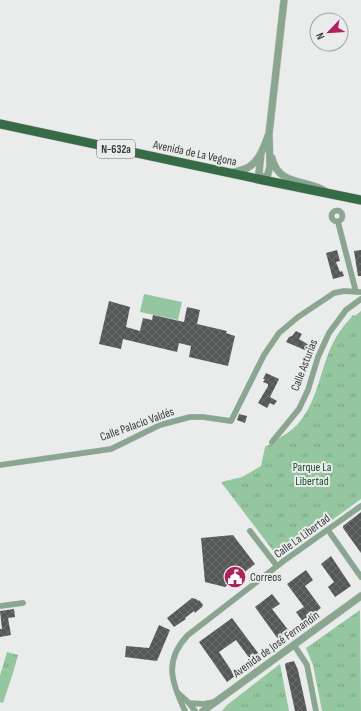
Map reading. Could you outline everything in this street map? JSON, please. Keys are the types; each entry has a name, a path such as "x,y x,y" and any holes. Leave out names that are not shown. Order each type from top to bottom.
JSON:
{"main road":[{"name":"Avenida de La Vegona","path":"0,124 361,200"}],"street":[{"path":"284,0 269,134 273,166 284,177 319,187 329,193"},
{"path":"232,174 248,168 255,162 261,153 269,134"},
{"path":"261,153 259,173 263,180 268,174 270,150"},
{"path":"338,222 358,292"},
{"name":"Calle Palacio Valdés","path":"0,465 111,448 160,425 190,417 231,420 264,356 278,333 298,316 334,293 344,291 358,292"},
{"name":"Calle Asturias","path":"272,442 299,409 308,390 318,357 329,333 346,310 361,299"},
{"name":"Calle La Libertad","path":"185,711 182,708 172,678 171,670 176,650 180,643 188,635 277,566 361,506"},
{"path":"328,530 361,577"},
{"path":"250,531 277,566"},
{"name":"Avenida de José Fernandín","path":"203,711 361,596"},
{"path":"0,606 23,603"},
{"path":"294,645 307,665 316,711"},
{"path":"178,693 195,711"},
{"path":"189,703 204,704 218,701"}],"green space":[{"path":"144,294 182,302 178,320 140,312"},
{"name":"Parque La Libertad","path":"361,311 361,499 288,552 280,554 274,552 221,482 242,477 261,466 265,447 296,426 303,417 314,397 334,341 341,329 353,315 355,316"},
{"path":"360,610 361,711 322,711 313,665 306,648"},
{"path":"7,652 18,655 13,673 2,669"},
{"path":"280,664 289,711 222,711 227,705"},
{"path":"2,669 13,673 3,703 0,702 0,675"}],"building":[{"path":"337,250 340,261 336,262 340,272 342,271 344,276 333,279 326,253"},
{"path":"361,250 361,276 358,276 354,251"},
{"path":"109,301 130,307 126,327 140,331 143,318 152,320 153,315 184,322 187,307 200,310 197,324 227,331 226,333 235,336 228,366 189,357 191,346 179,343 177,352 123,339 121,349 99,344"},
{"path":"296,331 302,334 299,339 309,345 307,351 286,342"},
{"path":"266,373 279,379 270,397 277,401 274,405 270,403 267,408 258,403 268,386 268,384 263,382"},
{"path":"239,414 247,416 245,423 237,420"},
{"path":"361,512 361,553 343,526"},
{"path":"233,535 255,564 225,587 205,582 201,538"},
{"path":"331,556 351,586 335,597 328,587 334,582 321,564"},
{"path":"306,570 313,580 305,586 321,608 303,622 296,612 304,607 287,584"},
{"path":"272,594 280,604 272,609 289,631 278,639 255,607"},
{"path":"192,598 198,601 199,600 203,605 202,607 195,613 194,611 185,618 186,619 174,627 167,618"},
{"path":"14,609 15,617 8,618 11,635 0,637 0,629 2,629 0,611"},
{"path":"232,618 261,657 253,663 236,640 219,652 235,676 227,682 199,642"},
{"path":"159,625 170,630 157,661 125,657 126,646 149,648"},
{"path":"294,661 298,670 307,711 295,711 285,665 286,663"}],"place":[{"name":"Correos","path":"235,577"}]}
